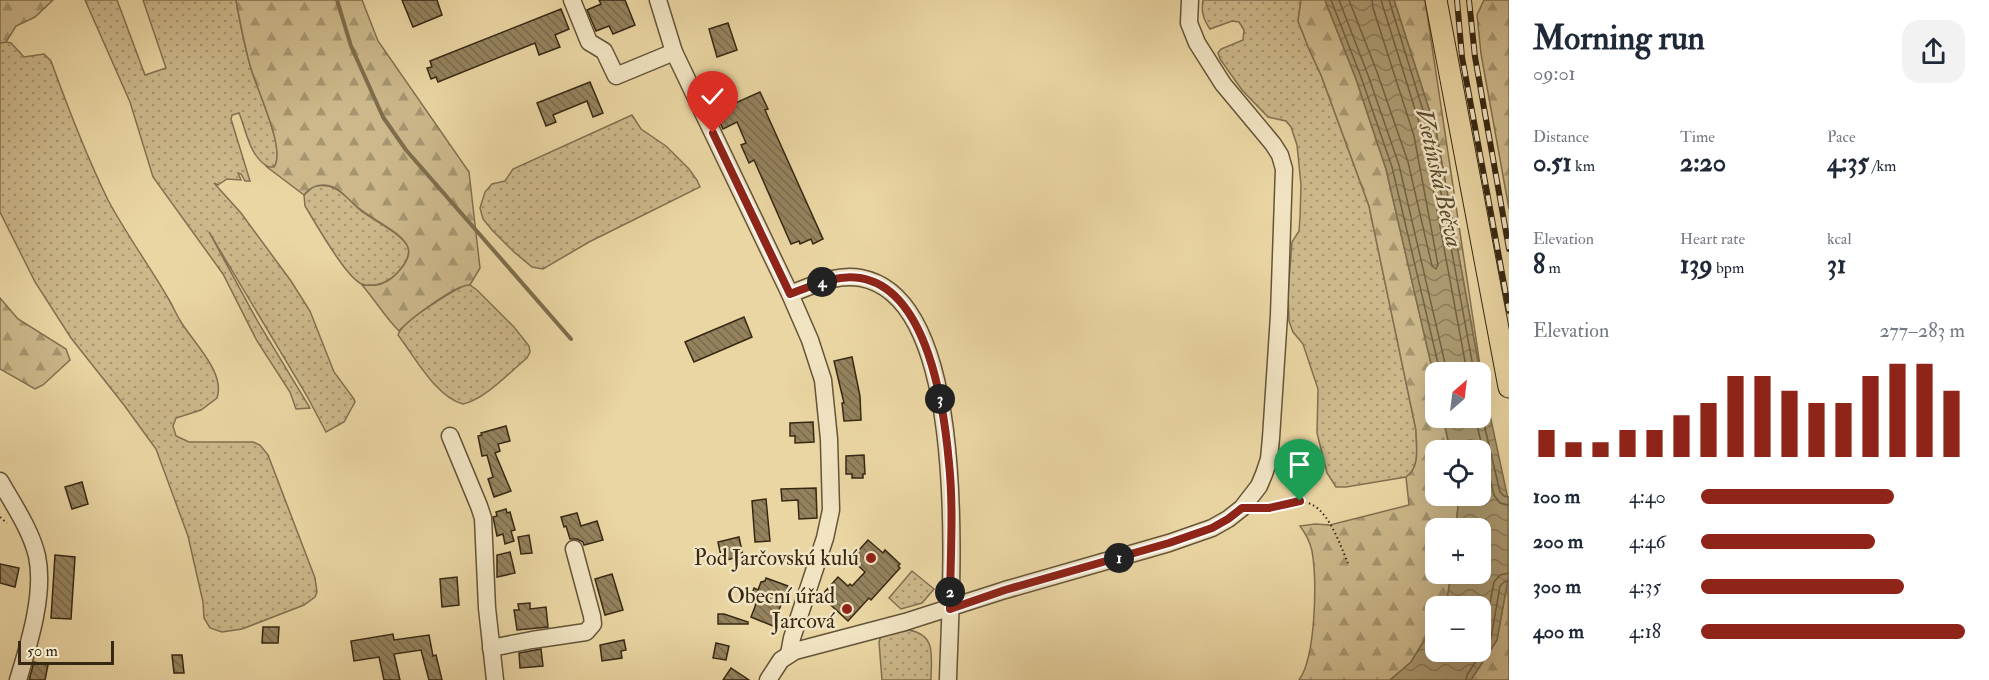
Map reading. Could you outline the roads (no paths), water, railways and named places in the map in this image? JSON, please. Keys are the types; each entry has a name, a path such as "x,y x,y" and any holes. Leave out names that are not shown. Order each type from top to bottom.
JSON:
{"main road":[{"path":"1436,0 1509,387"}],"street":[{"path":"572,0 589,42 604,51 616,76 674,52"},
{"path":"658,0 674,52 790,294 814,350 823,380 832,499 825,538 792,638 789,654"},
{"path":"768,680 781,660 789,654 950,609 1005,590 1169,543 1212,528 1242,508 1259,486 1264,474 1271,438 1279,315 1284,169 1280,155 1273,144 1223,84 1197,43 1189,23 1190,0"},
{"path":"790,294 838,278 862,278 883,287 900,300 920,333 934,373 950,464 948,680"},
{"path":"450,436 483,518 487,608 495,680"},
{"path":"0,481 28,532 38,564 33,623 18,680"},
{"path":"491,648 582,634 590,630 593,624 592,616 574,549"}],"water":[{"name":"Vsetínská Bečva","path":"1325,0 1394,0 1436,131 1478,362 1431,362 1386,169 1356,79"},
{"path":"1491,420 1508,499 1508,579 1497,640 1491,649 1491,596 1448,596 1449,584 1491,584 1491,518 1457,518 1458,506 1491,506 1491,440 1448,440 1445,428 1491,428"},
{"path":"1425,639 1425,662 1483,662 1471,680 1390,680 1411,662"}],"waterway":[{"path":"337,0 351,46 383,117 406,150 571,339"}],"railway":[{"path":"1457,0 1462,57 1509,311"},
{"path":"1469,0 1475,57 1509,249"}],"place":[{"name":"Pod Jarčovskú kulú","path":"871,558"},
{"name":"Obecní úřad Jarcová","path":"847,609"}]}
